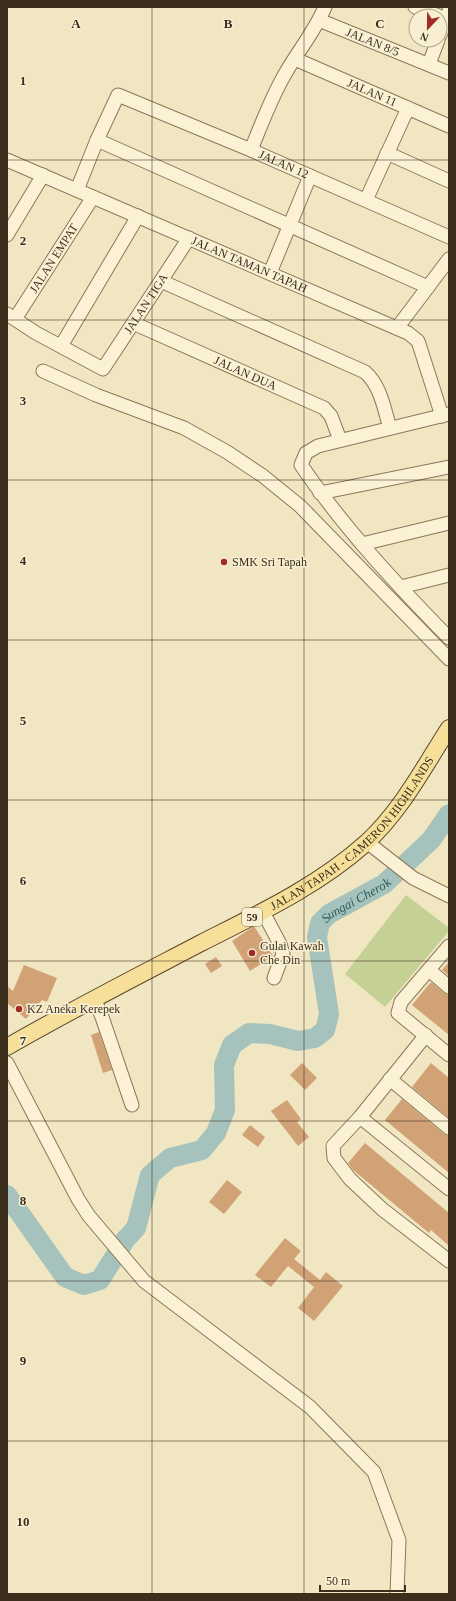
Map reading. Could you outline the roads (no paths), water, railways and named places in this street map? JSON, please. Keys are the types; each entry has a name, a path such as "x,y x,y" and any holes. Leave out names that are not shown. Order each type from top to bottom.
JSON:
{"main road":[{"name":"JALAN TAPAH - CAMERON HIGHLANDS","path":"7,1047 94,998 263,912 336,868 385,824 403,800 449,728"}],"street":[{"path":"251,150 272,100 285,74 320,20 324,7"},
{"name":"JALAN 8/5","path":"320,20 449,73"},
{"path":"429,64 435,48"},
{"name":"JALAN 11","path":"295,59 449,126"},
{"name":"JALAN 12","path":"97,140 118,95 251,150 449,237"},
{"path":"366,200 408,108"},
{"path":"77,190 97,140 290,224 428,287"},
{"path":"387,153 449,181"},
{"name":"JALAN TAMAN TAPAH","path":"7,160 397,328 408,333 418,341 446,415 340,440 318,446 306,453 301,465 320,493"},
{"path":"7,235 43,175"},
{"path":"270,273 310,176"},
{"name":"JALAN EMPAT","path":"11,317 93,197"},
{"path":"11,317 62,346 138,216"},
{"name":"JALAN TIGA","path":"62,346 103,368 189,238"},
{"path":"397,328 449,259"},
{"path":"161,281 365,372 372,378 378,388 390,428"},
{"name":"JALAN DUA","path":"133,323 324,408 331,416 340,440"},
{"path":"43,371 96,395 184,428 227,452 263,476 300,506 449,659"},
{"path":"448,636 362,544 320,493 449,467"},
{"path":"362,544 449,523"},
{"path":"401,587 449,575"},
{"path":"366,842 413,878 449,896"},
{"path":"263,912 280,944 283,954 274,978"},
{"path":"449,946 401,1002 398,1013 449,1055"},
{"path":"429,970 449,987"},
{"path":"94,998 132,1105"},
{"path":"426,1035 360,1117 333,1146 334,1158 350,1179 382,1209 449,1261"},
{"path":"7,1063 78,1199 90,1216 144,1281 310,1407 374,1472 399,1540 397,1594"},
{"path":"390,1079 449,1128"},
{"path":"360,1117 449,1189"}],"waterway":[{"name":"Sungai Cherok","path":"7,1195 65,1277 84,1285 100,1280 125,1240 136,1228 150,1175 170,1158 202,1150 216,1133 225,1110 224,1065 232,1045 249,1033 270,1034 298,1041 315,1038 325,1030 329,1014 317,937 320,923 329,914 384,884 431,840 449,814"}],"place":[{"name":"SMK Sri Tapah","path":"224,562"},
{"name":"Gulai Kawah Che Din","path":"252,953"},
{"name":"KZ Aneka Kerepek","path":"19,1009"}]}
